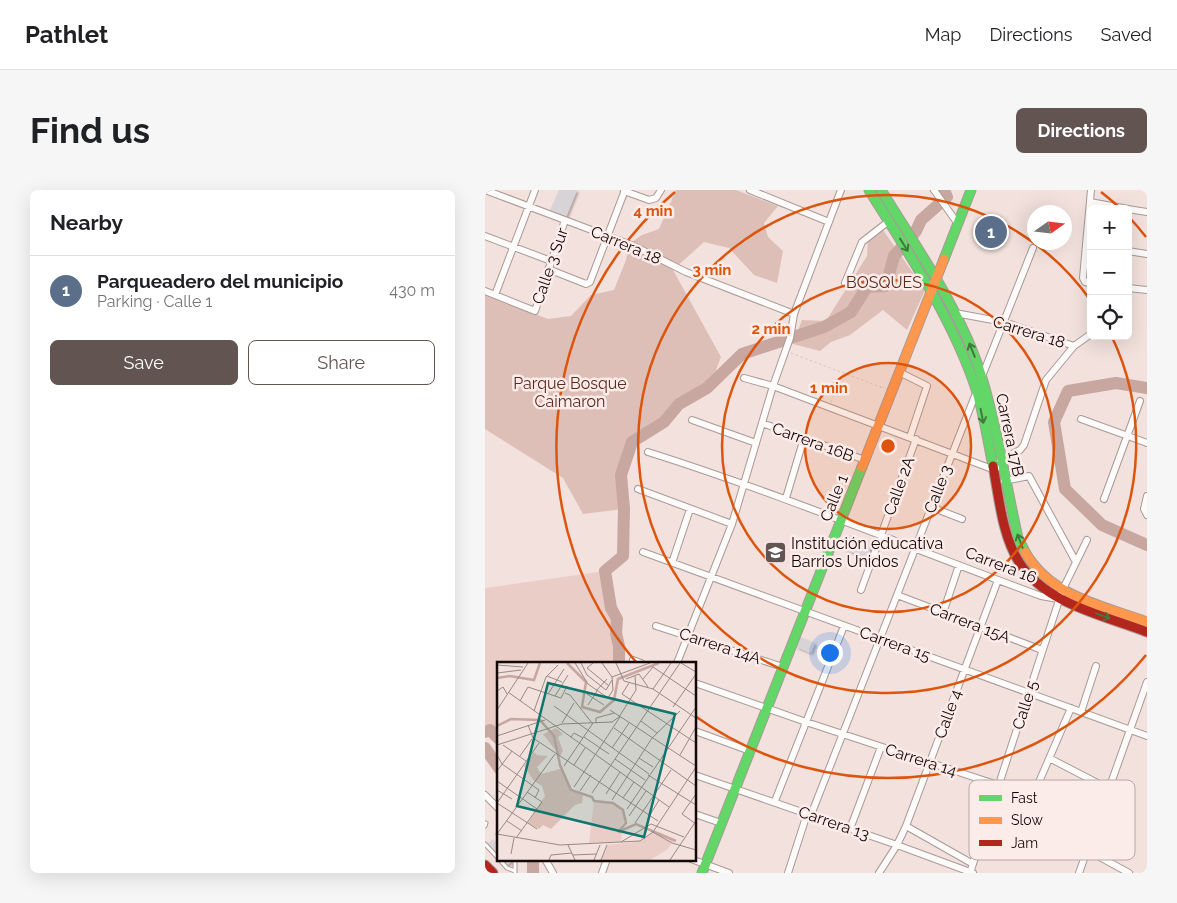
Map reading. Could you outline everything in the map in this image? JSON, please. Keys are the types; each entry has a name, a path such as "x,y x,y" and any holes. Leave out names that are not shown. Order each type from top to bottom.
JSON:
{"street":[{"name":"Carrera 18","path":"485,190 608,236 686,272 794,314"},
{"path":"485,291 495,295 535,190"},
{"path":"548,270 586,284 590,282 625,191 649,200 656,198 661,190"},
{"path":"750,190 829,222"},
{"path":"677,662 731,524 773,386 786,351 794,314 841,190"},
{"path":"869,190 922,264"},
{"path":"881,190 893,221"},
{"path":"934,190 958,224"},
{"name":"Calle 1","path":"704,869 971,190"},
{"path":"1090,205 1091,190"},
{"path":"1090,202 1106,205"},
{"path":"1132,210 1147,212"},
{"name":"Calle 3 Sur","path":"495,295 535,311 565,220"},
{"path":"845,283 863,242 893,221"},
{"path":"485,236 551,261"},
{"name":"Calle 3","path":"788,873 809,815 1032,250"},
{"path":"1087,251 1083,278 1087,283"},
{"path":"1132,252 1147,254"},
{"name":"Carrera 17B","path":"922,264 937,278 955,313 982,377 998,465 1007,534 1018,561 1032,579 1060,595"},
{"name":"Carrera 17B","path":"922,264 931,290 977,392 1004,481 1018,538 1029,562 1060,595"},
{"path":"1132,288 1147,290"},
{"name":"Carrera 18","path":"955,313 1004,322 1074,346"},
{"path":"744,378 773,386 913,438 952,455 998,465 1020,450 1024,445 1043,386 1074,346 1087,337"},
{"name":"Calle 2A","path":"861,590 881,537 927,389 924,383 899,372"},
{"path":"1104,499 1140,401"},
{"path":"1081,419 1127,434 1147,443"},
{"path":"691,420 756,443"},
{"name":"Carrera 16B","path":"762,423 865,460"},
{"path":"786,498 804,438"},
{"name":"Carrera 16","path":"648,452 744,482 840,522 1041,596 1060,595 1147,622"},
{"path":"1004,481 1025,476 1031,479 1076,562"},
{"path":"638,489 731,524"},
{"path":"1147,496 1144,503 1147,515"},
{"path":"931,507 962,519"},
{"path":"672,562 690,509"},
{"name":"Calle 5","path":"1000,780 1060,595 1087,540"},
{"name":"Carrera 15","path":"643,552 1147,736"},
{"path":"943,613 959,565"},
{"name":"Calle 4","path":"879,873 897,845 906,826 997,580"},
{"name":"Carrera 15A","path":"897,595 1043,650"},
{"name":"Carrera 16","path":"1060,595 1147,632"},
{"name":"Carrera 14A","path":"656,626 783,667"},
{"path":"775,801 844,626"},
{"path":"633,660 638,662"},
{"path":"1081,712 1096,666"},
{"path":"1112,780 1147,682"},
{"name":"Carrera 14","path":"696,683 767,709 983,780"},
{"path":"1041,780 1071,708"},
{"path":"696,731 750,751"},
{"path":"850,829 881,747"},
{"path":"1051,759 1092,780"},
{"name":"Carrera 13","path":"696,775 775,801 971,873"},
{"path":"485,795 497,807"},
{"path":"696,814 721,823"},
{"path":"906,826 973,864"},
{"path":"546,860 553,873"},
{"path":"692,860 704,869 729,873"},
{"name":"Calle 5","path":"971,873 974,860"},
{"path":"1079,873 1084,860"},
{"name":"Carrera 14","path":"1105,860 1129,873"},
{"path":"485,865 493,873"}],"lane":[{"path":"485,844 497,857"},
{"path":"500,860 507,868 515,872 515,862"}],"path":[{"path":"786,351 892,391"},
{"path":"829,407 844,373"}],"shaded area":[{"path":"605,571 611,608 617,619 616,633 619,646 619,662 497,662 497,737 490,730 485,732 485,588"}],"green space":[{"name":"Parque Bosque Caimaron","path":"676,190 736,190 778,206 764,223 768,237 783,251 777,283 754,275 729,248 704,242 673,270 721,357 710,386 677,398 664,418 628,441 627,454 619,475 623,509 583,514 563,478 485,429 485,294 548,319 571,316 591,295 614,290 626,260 629,244 642,235 659,229"},
{"name":"BOSQUES","path":"883,230 925,290 907,330 883,310 850,335 831,342 820,351 793,344 802,320 826,321 867,256 868,241"}],"building":[{"path":"559,190 577,190 566,217 550,210"},
{"path":"849,535 872,542 868,557 844,550"},
{"path":"800,637 815,643 811,653 796,647"},
{"path":"493,839 497,844 497,855 487,844"},
{"path":"501,860 512,861 506,866"}],"waterway":[{"path":"619,662 619,646 616,633 617,619 611,608 605,571 623,556 624,509 621,475 632,442 664,422 679,404 707,388 742,354 824,327 851,312 867,287 886,286 894,256 916,231 921,220 947,197 944,190"},
{"path":"1147,388 1116,383 1068,391 1054,422 1065,489 1102,525 1147,545"},
{"path":"485,732 490,730 497,737"},
{"path":"485,748 497,765"},
{"path":"533,860 533,873"}],"traffic: fast":[{"path":"869,190 929,288 956,339 977,392 993,466"},
{"path":"881,190 938,281 973,353 993,417 1018,538 1025,552"},
{"path":"944,259 971,190"},
{"path":"702,873 862,467"}],"traffic: slow":[{"path":"862,467 944,259"},
{"path":"1025,552 1049,580 1063,589 1079,598 1147,622"}],"traffic: jam":[{"path":"993,466 1002,516 1009,540 1019,562 1030,576 1059,598 1147,632"},
{"path":"485,865 493,873"}],"place":[{"name":"Parqueadero del municipio","path":"991,232"},
{"name":"Institución educativa Barrios Unidos","path":"775,552"}]}
